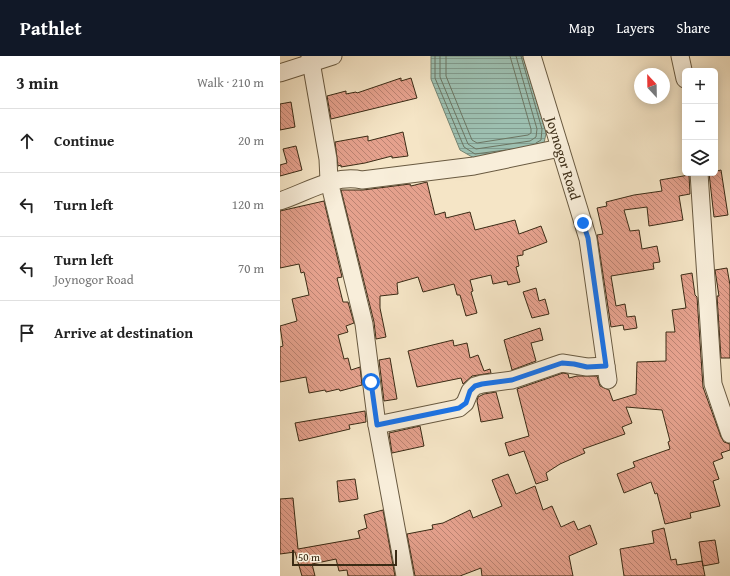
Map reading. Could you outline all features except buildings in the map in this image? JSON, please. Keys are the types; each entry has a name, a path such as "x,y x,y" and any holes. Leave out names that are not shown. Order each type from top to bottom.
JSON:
{"street":[{"path":"280,73 310,59 333,56"},
{"name":"Joynogor Road","path":"377,425 459,408 466,403 470,391 475,386 512,380 562,363 574,364 607,373 588,238 532,56"},
{"path":"680,56 683,68"},
{"path":"310,59 328,159 329,181 364,324 377,425 405,576"},
{"path":"280,201 329,181 355,179 362,180 474,166 560,148"},
{"path":"699,176 713,384 729,431"}],"water":[{"path":"431,56 525,56 547,129 544,143 474,158 460,150 431,79"}],"route":[{"path":"371,382 377,425 446,412 459,408 466,403 470,391 475,386 512,380 534,371 562,363 587,367 606,366 588,238 583,223"}]}
